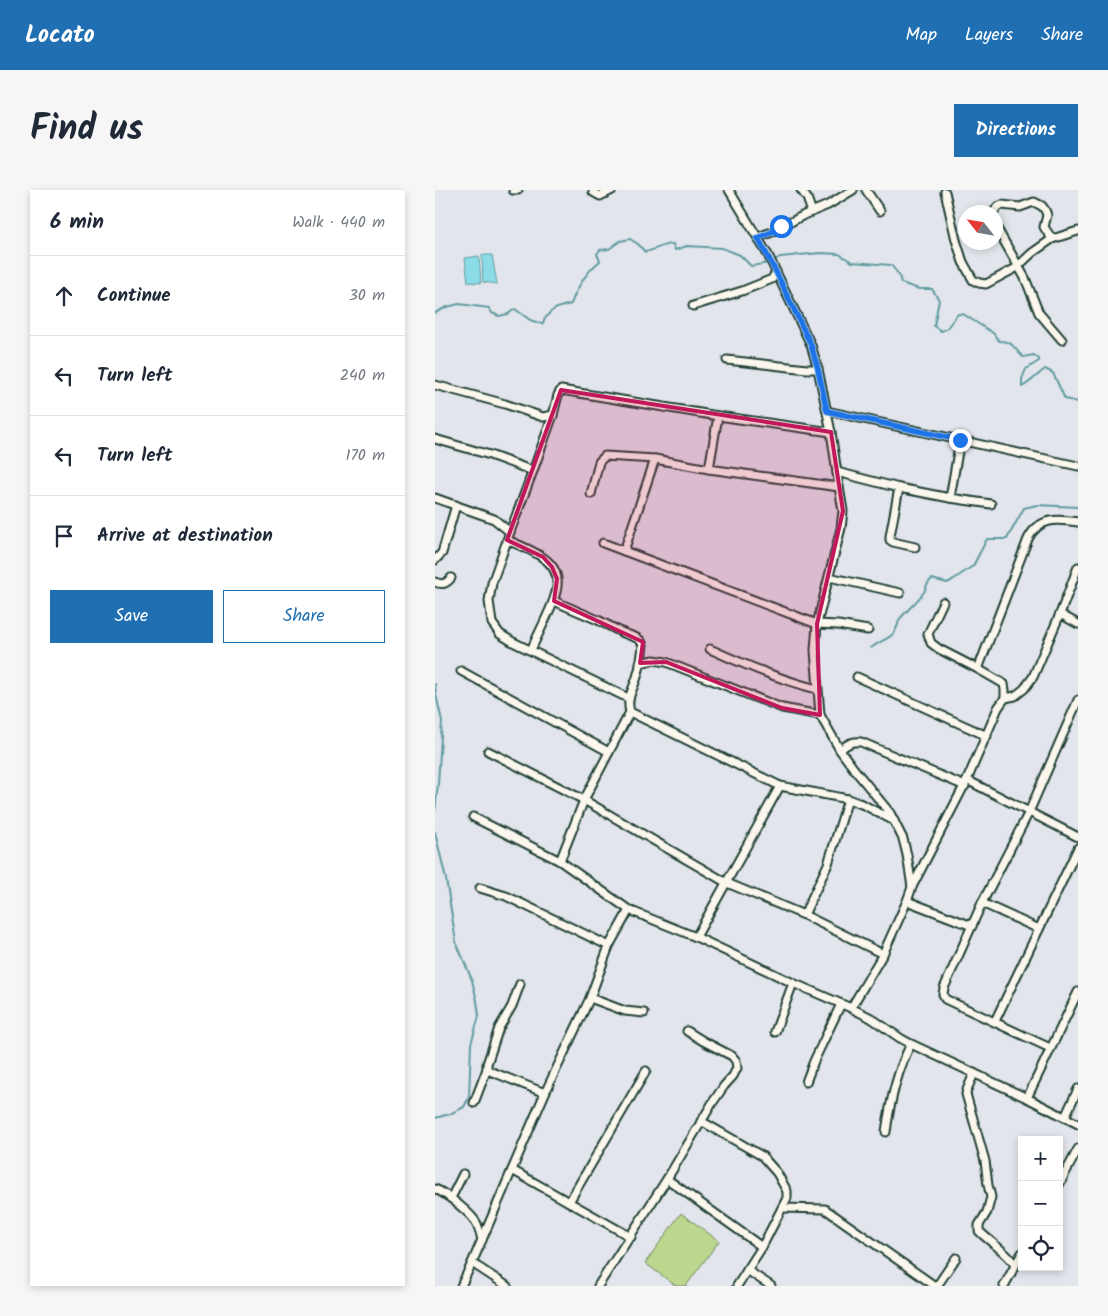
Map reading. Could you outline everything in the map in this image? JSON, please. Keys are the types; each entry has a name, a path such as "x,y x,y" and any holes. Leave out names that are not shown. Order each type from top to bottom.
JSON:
{"street":[{"path":"513,190 518,190"},
{"path":"593,190 599,196 612,190"},
{"path":"729,190 768,255 811,345 831,432 843,511 841,528 817,624 815,650 820,715 840,750 890,813 903,839 912,887"},
{"path":"801,190 807,198 812,212"},
{"path":"758,238 828,205 853,190"},
{"path":"865,190 881,211"},
{"path":"945,192 963,262 973,280 979,283 986,284 1019,266 1032,253 1052,239 1078,231"},
{"path":"1003,205 1020,207 1034,202 1042,206 1047,215 1044,227 1052,239"},
{"path":"1003,239 1031,290 1039,313 1062,340"},
{"path":"693,306 772,280 776,272"},
{"path":"727,360 818,369"},
{"path":"435,386 505,404 543,417 553,415"},
{"path":"628,698 513,642 500,634 492,623 489,601 492,583 561,390 718,416 831,432"},
{"path":"827,411 1078,466"},
{"path":"709,469 718,416"},
{"path":"543,417 549,426"},
{"path":"435,439 490,455 533,471"},
{"path":"950,498 960,440"},
{"path":"591,494 599,462 605,456 655,459 709,469 839,487"},
{"path":"624,551 655,459"},
{"path":"837,472 899,488 991,504"},
{"path":"899,488 890,540 915,548"},
{"path":"435,498 493,518 509,532"},
{"path":"435,560 442,553 456,504"},
{"path":"978,669 1033,529 1041,524 1058,519 1078,522"},
{"path":"507,540 543,557 552,567 557,579 557,591 554,601 531,650"},
{"path":"603,543 817,624 868,630"},
{"path":"1005,698 1015,696 1024,689 1033,677 1078,568"},
{"path":"829,577 900,593"},
{"path":"435,582 441,585 448,583 451,578"},
{"path":"554,601 641,641 643,645 637,679 628,698 630,712 780,786 848,799 894,821"},
{"path":"851,1008 883,954 912,887 966,783 998,708 1005,698 1004,684 931,643 928,634 943,602"},
{"path":"1060,614 1078,624"},
{"path":"710,649 755,669 817,689"},
{"path":"640,663 654,660 666,662 782,708 820,715"},
{"path":"461,671 609,752"},
{"path":"857,677 987,736"},
{"path":"1050,1048 945,999 943,994 972,926 1029,812 1078,700"},
{"path":"560,861 584,800 630,712"},
{"path":"840,750 854,741 861,742 966,783 1078,837"},
{"path":"488,752 584,800 727,883 804,915 883,954"},
{"path":"696,937 780,786"},
{"path":"804,915 827,864 848,799"},
{"path":"473,817 560,861 629,910 696,937 851,1008 871,1018 899,1038 1078,1124"},
{"path":"995,1021 1078,848"},
{"path":"480,888 506,896 609,946"},
{"path":"907,901 972,926"},
{"path":"983,904 1039,929"},
{"path":"461,1286 545,1093 590,998 609,946 629,910"},
{"path":"775,1032 793,983"},
{"path":"474,1102 499,1028 512,1006 520,984"},
{"path":"1027,1098 1078,992"},
{"path":"590,998 625,1011 644,1013"},
{"path":"806,1082 841,1004"},
{"path":"598,1286 631,1237 701,1121 737,1068 736,1061 732,1056 687,1031"},
{"path":"886,1132 896,1084 911,1044"},
{"path":"487,1068 490,1071 545,1093"},
{"path":"569,1202 646,1071"},
{"path":"974,1073 966,1094 985,1161 987,1185 991,1197 987,1212 979,1226 979,1231 1011,1258 1015,1265"},
{"path":"1065,1117 1078,1089"},
{"path":"701,1121 762,1156 777,1173 787,1191 787,1198 762,1247 737,1286"},
{"path":"1061,1181 1078,1149"},
{"path":"513,1170 631,1237"},
{"path":"451,1198 463,1174"},
{"path":"667,1179 762,1247"},
{"path":"435,1189 451,1198 473,1218 482,1240"},
{"path":"782,1208 825,1209 936,1286 956,1258"},
{"path":"1004,1286 1018,1260"},
{"path":"472,1263 507,1286"},
{"path":"747,1270 771,1286"}],"highlighted area":[{"path":"561,390 831,432 843,511 817,624 820,715 782,708 666,662 640,663 643,642 554,601 557,579 552,567 543,557 507,540"}],"green space":[{"path":"681,1213 719,1241 686,1286 676,1286 645,1263"}],"water":[{"path":"482,255 492,255 497,284 483,282"},
{"path":"479,256 481,283 468,282 465,258"}],"waterway":[{"path":"435,313 459,304 489,308 492,313 499,316 508,314 515,309 530,320 542,324 553,310 571,304 583,280 600,261 597,254 600,250 609,249 620,241 630,239 645,252 673,244 675,250 687,246 722,248 740,255 751,266 769,263"},
{"path":"773,261 780,257 820,253 839,254 852,262 891,265 899,275 901,283 919,289 932,289 939,300 934,326 941,331 946,329 958,314 963,314 993,333 999,341 1011,344 1023,357 1034,355 1039,359 1039,361 1026,369 1022,379 1022,387 1045,369 1053,373 1065,399 1078,402"},
{"path":"871,648 892,635 899,620 921,596 932,579 947,583 951,581 973,566 987,539 1007,539 1024,508 1037,505 1078,507"},
{"path":"435,684 442,721 435,811"},
{"path":"435,832 446,879 456,942 472,980 479,1016 471,1044 469,1097 464,1107 450,1114 435,1118"}],"route":[{"path":"781,226 758,238 811,345 827,411 960,440"}]}
